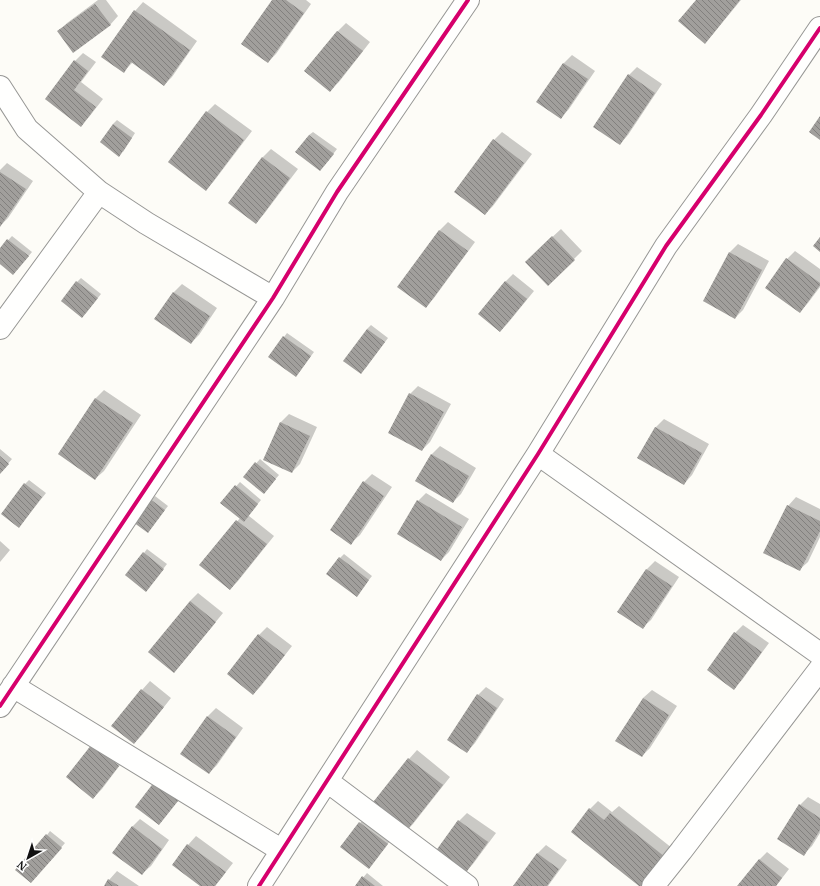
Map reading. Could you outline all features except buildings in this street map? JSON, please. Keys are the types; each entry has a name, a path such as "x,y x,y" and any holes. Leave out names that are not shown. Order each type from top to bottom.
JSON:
{"street":[{"path":"0,706 273,298 337,192 468,0"},
{"path":"259,886 538,454 666,246 818,36"},
{"path":"0,87 27,129 99,192 146,223 273,298"},
{"path":"0,328 99,192"},
{"path":"538,454 820,654"},
{"path":"653,886 820,669"},
{"path":"13,686 281,850"},
{"path":"327,781 467,886"}],"cycle path":[{"path":"0,706 273,298 337,192 468,0"},
{"path":"259,886 538,454 666,246 761,115 820,28"}]}
